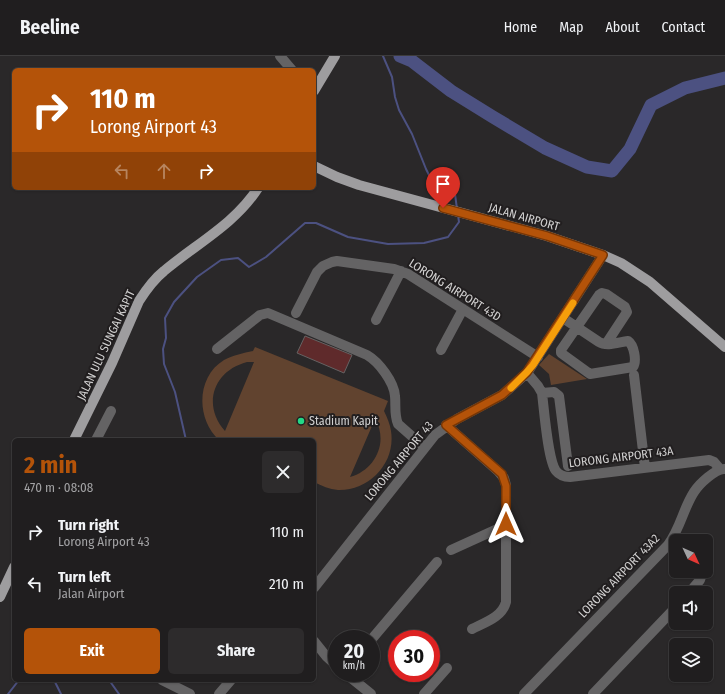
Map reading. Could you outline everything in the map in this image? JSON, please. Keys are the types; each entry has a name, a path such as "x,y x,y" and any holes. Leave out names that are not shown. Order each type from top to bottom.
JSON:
{"main road":[{"path":"316,88 335,56"},
{"name":"JALAN AIRPORT","path":"316,167 359,185 547,236 603,255 621,263 650,282 725,347"},
{"name":"JALAN ULU SUNGAI KAPIT","path":"75,438 112,363 136,307 145,292 164,271 204,242 236,214 248,202 257,190"},
{"path":"0,597 12,571"}],"street":[{"path":"280,56 290,68"},
{"name":"LORONG AIRPORT 43","path":"316,585 424,447 436,434 446,425 502,395 527,372 603,255"},
{"name":"LORONG AIRPORT 43D","path":"296,313 317,272 327,263 337,261 401,271 538,357"},
{"path":"376,320 401,271"},
{"path":"563,318 577,327 600,343 606,344 630,341 632,344 634,366 630,368 590,374 560,353 577,327 599,295 602,293 606,294 625,307 627,312 606,344"},
{"path":"441,350 463,309"},
{"path":"217,349 260,315 268,313 367,355 380,365 392,386 395,394 398,424 424,447"},
{"name":"LORONG AIRPORT 43A","path":"527,372 542,393 551,459 555,470 560,475 570,477 709,460 723,469"},
{"path":"634,376 645,468"},
{"path":"542,393 554,392 560,396 568,466"},
{"path":"97,438 111,411"},
{"path":"446,425 502,474 506,486 505,608 495,618 472,628"},
{"name":"LORONG AIRPORT 43A2","path":"678,534 694,491 715,471 723,469"},
{"path":"451,550 506,524"},
{"name":"LORONG AIRPORT 43A2","path":"524,694 669,546"},
{"path":"380,630 438,562"},
{"path":"593,694 669,613"},
{"path":"316,644 328,658"},
{"path":"424,694 447,668"},
{"path":"166,682 190,694"},
{"path":"219,694 229,682"},
{"path":"357,682 371,694"}],"shaded area":[{"path":"255,347 388,401 384,411 391,428 391,443 385,464 378,473 360,486 349,489 332,489 316,483 316,438 217,438 211,431 203,410 202,398 204,387 208,377 215,367 224,360 238,354 253,351","holes":["247,362 254,362 225,431 218,421 214,411 213,400 215,390 219,381 235,366","375,419 381,437 380,446 373,462 359,473 350,477"]},
{"path":"549,354 587,379 551,385 549,374 539,365"}],"building":[{"path":"305,336 352,355 344,373 297,353"}],"waterway":[{"path":"383,56 392,77 395,97 399,110 412,134 426,169 434,185 455,194 457,209"},
{"path":"400,56 412,61 451,91 545,148 587,167 612,171 630,149 651,105 685,88 725,78"},
{"path":"186,438 175,392 164,364 163,349 166,338 165,318 174,302 197,277 221,260 238,258 249,267 266,257 305,223 316,223 348,237 388,244 424,243 448,237 459,222 458,215"},
{"path":"8,694 17,682"},
{"path":"55,682 61,694"},
{"path":"110,682 119,694"}],"slow traffic":[{"path":"511,388 533,365 573,303"}],"place":[{"name":"Stadium Kapit","path":"301,421"}],"route":[{"path":"443,208 547,236 603,255 538,357 516,384 502,395 446,425 502,474 506,486 506,524"}]}
